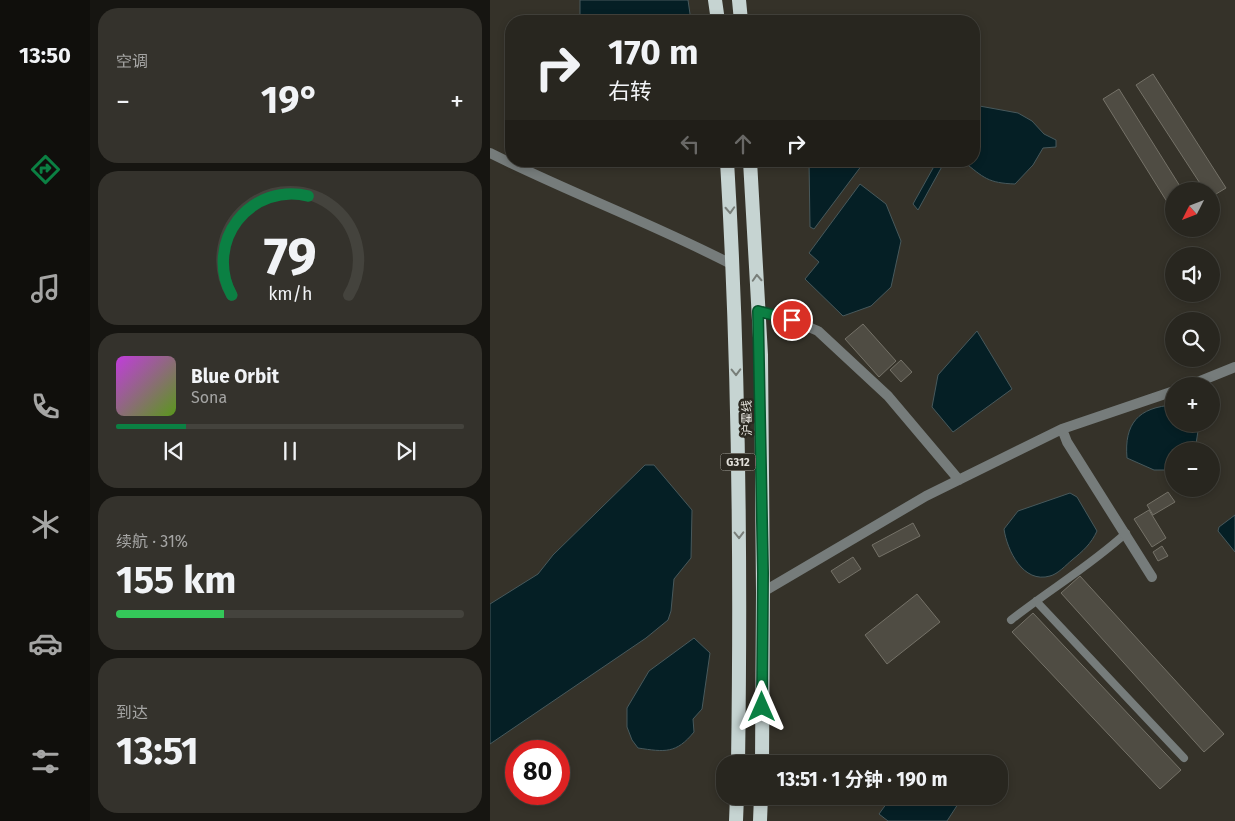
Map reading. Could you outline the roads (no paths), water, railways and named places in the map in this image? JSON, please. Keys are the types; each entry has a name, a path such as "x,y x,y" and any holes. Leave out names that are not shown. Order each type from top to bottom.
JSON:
{"highway":[{"path":"715,0 717,15"},
{"path":"739,0 741,15"},
{"name":"沪霍线","path":"727,167 733,265 740,622 738,755"},
{"name":"沪霍线","path":"750,167 758,311 763,592 762,755"},
{"path":"736,821 737,805"},
{"path":"760,821 761,805"}],"street":[{"path":"490,153 505,160"},
{"path":"518,167 560,188 690,243 733,265"},
{"path":"758,311 792,320 818,332 888,396 959,480"},
{"path":"1210,377 1235,367"},
{"path":"763,592 926,496 1062,429 1165,394"},
{"path":"1062,429 1068,442 1152,577"}],"lane":[{"path":"1011,620 1099,558 1126,533"},
{"path":"1036,601 1184,758"}],"water":[{"path":"580,0 688,0 690,15 580,15"},
{"path":"980,106 1018,113 1032,121 1044,134 1056,140 1056,147 1043,148 1033,165 1015,184 992,181 970,167 980,167"},
{"path":"809,167 860,167 814,229 810,227"},
{"path":"934,167 942,167 918,210 913,204"},
{"path":"860,184 886,204 901,241 891,287 871,306 843,316 805,279 819,262 809,253"},
{"path":"977,331 1012,389 953,432 932,407 938,375"},
{"path":"1165,406 1165,432 1198,432 1196,442 1165,442 1165,470 1154,470 1127,458 1128,436 1136,420 1151,409"},
{"path":"645,465 654,465 692,510 691,558 674,579 671,611 668,620 646,638 490,744 490,604 538,574 553,555"},
{"path":"1070,493 1077,497 1097,531 1086,547 1065,567 1050,576 1040,577 1032,575 1024,570 1013,555 1004,529 1018,511"},
{"path":"1235,515 1235,552 1218,531 1219,527"},
{"path":"694,638 710,653 702,709 693,719 694,732 688,739 669,750 638,748 632,740 627,727 627,708 649,671"},
{"path":"886,805 957,805 947,821 888,821 879,814"}]}
